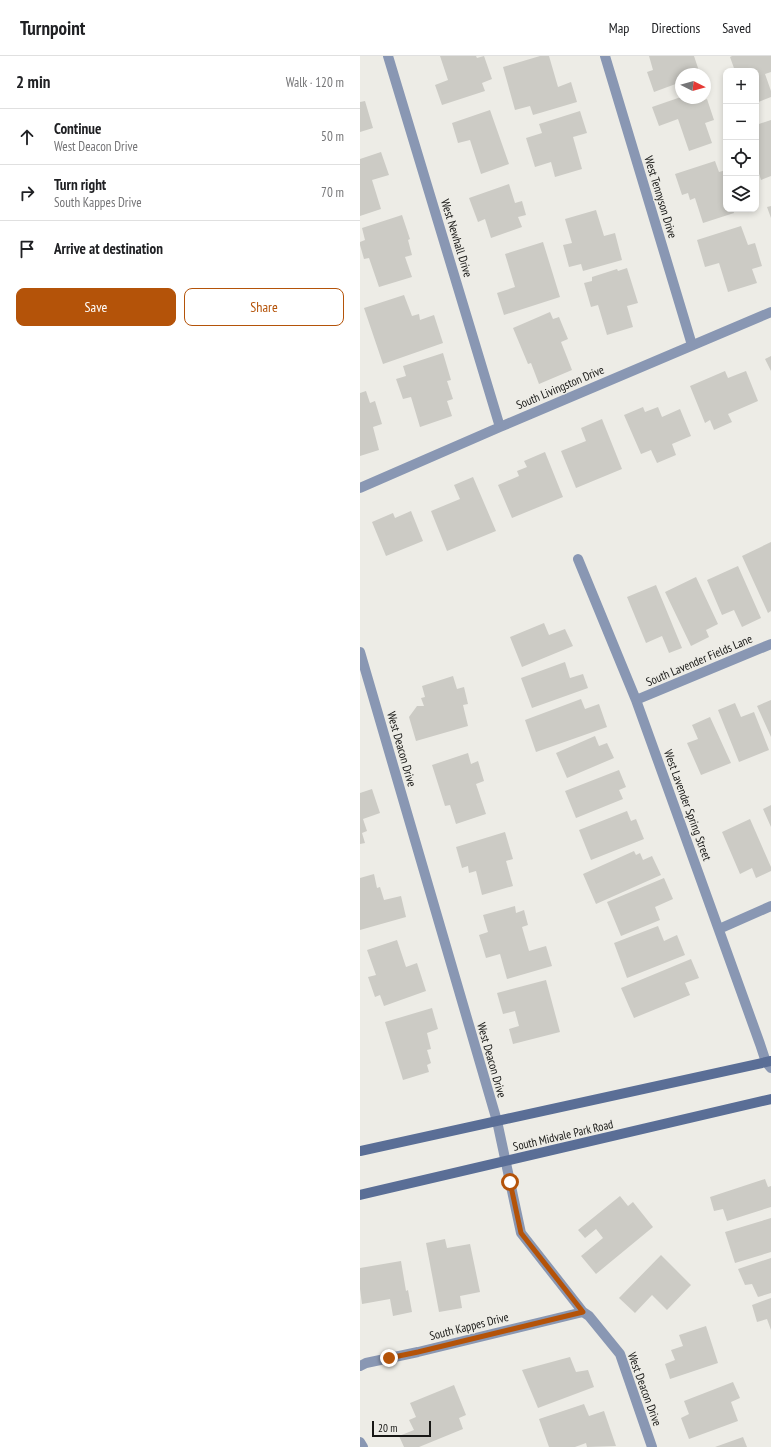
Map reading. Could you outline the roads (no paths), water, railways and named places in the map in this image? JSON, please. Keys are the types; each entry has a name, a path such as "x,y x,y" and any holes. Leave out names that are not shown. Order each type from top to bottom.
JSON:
{"main road":[{"path":"360,1151 770,1063"},
{"name":"South Midvale Park Road","path":"360,1195 771,1099"}],"street":[{"name":"West Newhall Drive","path":"388,56 500,427"},
{"name":"West Tennyson Drive","path":"605,56 692,345"},
{"name":"South Livingston Drive","path":"360,488 771,312"},
{"name":"West Lavender Spring Street","path":"578,559 636,700 719,929 770,1063"},
{"name":"South Lavender Fields Lane","path":"636,700 771,644"},
{"name":"West Deacon Drive","path":"360,652 496,1121 521,1233 583,1312 589,1316 620,1354 652,1447"},
{"path":"719,929 771,906"},
{"name":"South Kappes Drive","path":"360,1366 382,1359 418,1352 583,1312"},
{"path":"360,1442 363,1447"}]}
